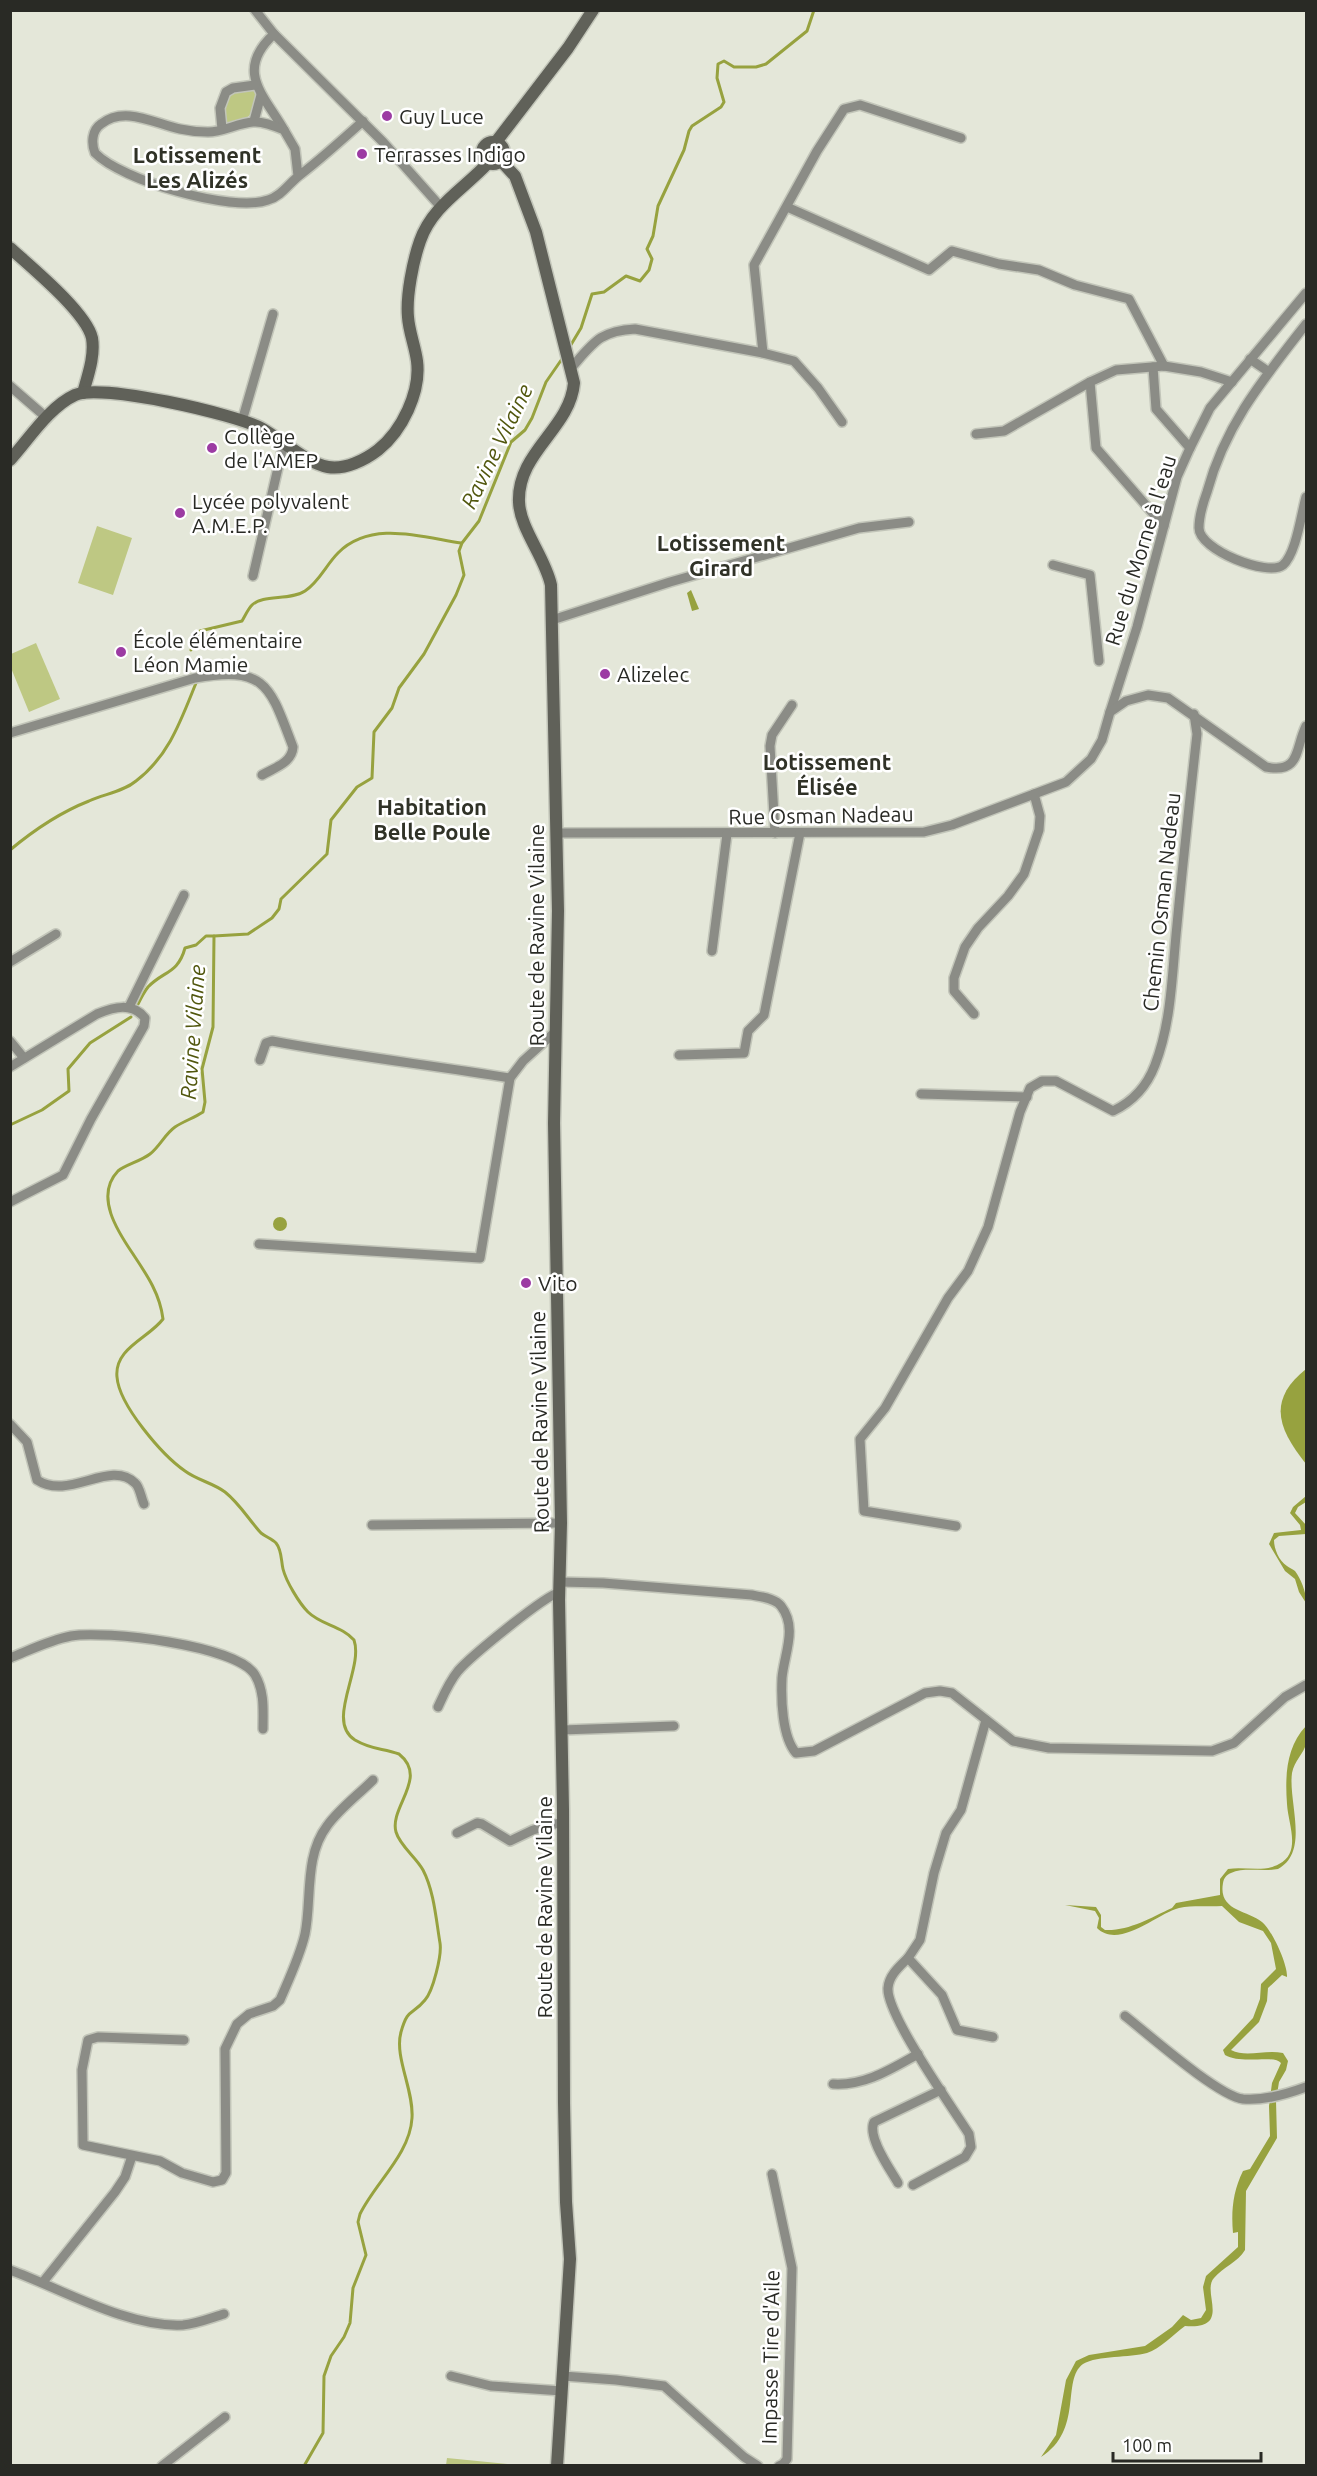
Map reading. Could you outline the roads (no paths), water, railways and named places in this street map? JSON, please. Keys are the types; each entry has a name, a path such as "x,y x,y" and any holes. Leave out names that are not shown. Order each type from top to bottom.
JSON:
{"main road":[{"path":"496,142 504,150 501,161 495,164 488,163 483,158 482,151 485,144 496,142 568,48 593,10"},
{"name":"Route de Ravine Vilaine","path":"501,161 515,176 525,196 546,264 574,382 571,403 562,419 529,459 519,502 521,515 547,568 551,585 557,833 555,1032 561,1523 564,2103 566,2202 570,2259 557,2466"},
{"path":"10,460 66,400 83,393 100,392 139,398 242,421 258,427 313,461 327,467 343,467 378,450 400,426 409,407 417,375 415,348 408,318 414,264 423,233 440,206 488,163"},
{"path":"10,248 83,320 92,337 92,354 83,393"}],"street":[{"path":"255,10 274,34 363,121 440,206"},
{"path":"274,34 259,51 255,63 255,85 295,149 298,176"},
{"path":"222,129 220,108 226,92 233,88 255,85"},
{"path":"254,121 261,95"},
{"path":"763,353 754,265 817,151 844,109 860,105 961,138"},
{"path":"284,130 254,121 210,132 192,131 151,119 120,117 106,120 97,126 93,147 100,158 120,172 194,196 256,202 269,200 282,192 363,121"},
{"path":"787,207 929,270 952,251 999,264 1039,270 1075,285 1129,299 1164,366"},
{"name":"Rue du Morne à l'eau","path":"1110,712 1137,627 1177,477 1190,448 1210,408 1306,293"},
{"path":"242,421 273,314"},
{"path":"1306,324 1233,424 1214,464 1199,530 1205,542 1224,555 1271,570 1281,567 1290,558 1305,510 1306,497"},
{"path":"571,364 595,341 614,330 635,329 763,353 794,361 818,388 842,422"},
{"path":"1250,359 1269,372"},
{"path":"976,434 1004,431 1090,382 1116,370 1164,366 1201,372 1232,382"},
{"path":"1153,367 1156,409 1190,448"},
{"path":"1090,382 1096,448 1164,526"},
{"path":"10,386 47,418"},
{"path":"253,576 284,442"},
{"path":"552,620 670,582 859,528 909,522"},
{"path":"1053,565 1090,575 1099,661"},
{"path":"10,733 195,678 220,673 244,674 261,683 274,698 293,747 293,754 287,761 262,775"},
{"path":"1110,712 1126,701 1149,694 1168,698 1194,714 1266,767 1276,769 1293,762 1306,726"},
{"path":"775,833 770,746 772,735 792,705"},
{"name":"Rue Osman Nadeau","path":"557,833 924,832 952,825 1066,782 1091,759 1102,740 1110,712"},
{"name":"Chemin Osman Nadeau","path":"1027,1096 1030,1088 1042,1081 1056,1081 1113,1111 1127,1104 1146,1084 1155,1065 1170,1009 1197,734 1194,714"},
{"path":"974,1014 954,991 954,978 965,947 978,928 1008,896 1024,874 1039,830 1040,816 1034,794"},
{"path":"679,1055 744,1053 748,1031 764,1015 800,833"},
{"path":"712,951 727,834"},
{"path":"129,1007 184,895"},
{"path":"10,962 56,934"},
{"path":"10,1067 97,1014 112,1008 129,1007 140,1011 145,1018 144,1026 91,1119 63,1175 10,1202"},
{"path":"259,1245 480,1258 510,1078 523,1061 555,1032"},
{"path":"10,1041 24,1058"},
{"path":"260,1060 266,1042 272,1041 510,1078"},
{"path":"921,1094 1027,1096 1020,1112 988,1227 968,1271 948,1298 885,1408 860,1439 864,1511 956,1526"},
{"path":"10,1424 27,1442 37,1480 47,1487 63,1487 104,1476 124,1476 136,1484 144,1504"},
{"path":"372,1526 561,1523"},
{"path":"438,1707 448,1684 460,1669 496,1637 556,1593 560,1587 603,1583 752,1595 770,1599 781,1606 790,1629 782,1677 785,1731 796,1753 814,1751 925,1693 940,1691 952,1693 1013,1741 1049,1748 1212,1751 1234,1743 1285,1697 1306,1685"},
{"path":"10,1658 72,1636 127,1637 200,1648 229,1657 254,1673 263,1701 263,1729"},
{"path":"913,2185 965,2157 969,2152 969,2134 894,2014 888,1987 892,1975 908,1958 920,1940 934,1873 946,1833 961,1810 986,1720"},
{"path":"562,1730 674,1726"},
{"path":"184,2040 98,2037 88,2040 82,2070 83,2145 160,2161 182,2173 213,2182 222,2180 226,2173 225,2049 237,2024 249,2014 273,2006 280,2000 304,1936 310,1881 320,1837 327,1826 373,1780"},
{"path":"457,1833 477,1823 510,1841 533,1830 563,1822"},
{"path":"908,1958 942,1995 957,2030 993,2037"},
{"path":"1125,2016 1221,2091 1242,2099 1281,2096 1306,2087"},
{"path":"833,2084 846,2085 865,2081 918,2054"},
{"path":"898,2183 874,2138 871,2127 874,2122 942,2090"},
{"path":"43,2282 115,2192 125,2177 132,2156"},
{"name":"Impasse Tire d'Aile","path":"772,2174 792,2268 787,2459 779,2466"},
{"path":"10,2270 122,2315 156,2324 185,2325 224,2314"},
{"path":"451,2376 490,2386 562,2391"},
{"name":"Impasse Tire d'Aile","path":"563,2376 664,2386 744,2457 758,2466"},
{"path":"162,2466 225,2417"}],"waterway":[{"name":"Ravine Vilaine","path":"569,348 581,328 592,294 604,292 626,276 640,281 649,270 652,259 647,249 653,236 658,206 684,150 689,131 692,126 721,107 724,102 717,78 718,64 724,61 734,67 756,67 766,64 807,31 814,10"},
{"name":"Ravine Vilaine","path":"304,2466 323,2433 324,2376 331,2356 350,2323 353,2288 366,2255 358,2222 360,2214 399,2156 410,2131 412,2107 400,2052 401,2032 406,2019 428,1995 436,1973 440,1956 436,1915 430,1887 423,1870 396,1832 395,1822 409,1783 410,1773 407,1763 399,1754 361,1743 347,1731 344,1708 356,1652 354,1640 308,1612 287,1580 276,1543 261,1533 225,1492 190,1474 165,1454 133,1415 125,1401 117,1377 121,1358 163,1319 152,1285 115,1225 108,1202 108,1191 118,1171 150,1154 175,1127 203,1112 205,1102 202,1069 213,1027 214,936 248,934 272,918 279,909 281,899 327,854 331,820 357,787 372,778 374,732 392,708 399,688 424,654 456,595 464,575 459,551 462,543 479,521 511,442 525,430 546,382 564,356"},
{"path":"191,650 200,631 242,621 257,602 292,596 305,591 338,553 351,543 366,537 397,533 461,543"},
{"path":"10,850 58,816 79,805 125,788 136,781 166,749 196,683"},
{"name":"Ravine Vilaine","path":"138,1004 148,987 174,968 185,948 196,945 206,936 214,936"},
{"name":"Ravine Vilaine","path":"10,1125 42,1110 69,1091 68,1069 90,1043 131,1017"}],"place":[{"name":"Guy Luce","path":"387,116"},
{"name":"Terrasses Indigo","path":"362,154"},
{"name":"Collège de l'AMEP","path":"212,448"},
{"name":"Lycée polyvalent A.M.E.P.","path":"180,513"},
{"name":"École élémentaire Léon Mamie","path":"121,652"},
{"name":"Alizelec","path":"605,674"},
{"name":"Vito","path":"526,1283"}],"district":[{"name":"Lotissement Les Alizés","path":"197,166"},
{"name":"Lotissement Girard","path":"721,554"},
{"name":"Lotissement Élisée","path":"827,774"},
{"name":"Habitation Belle Poule","path":"432,818"}]}
